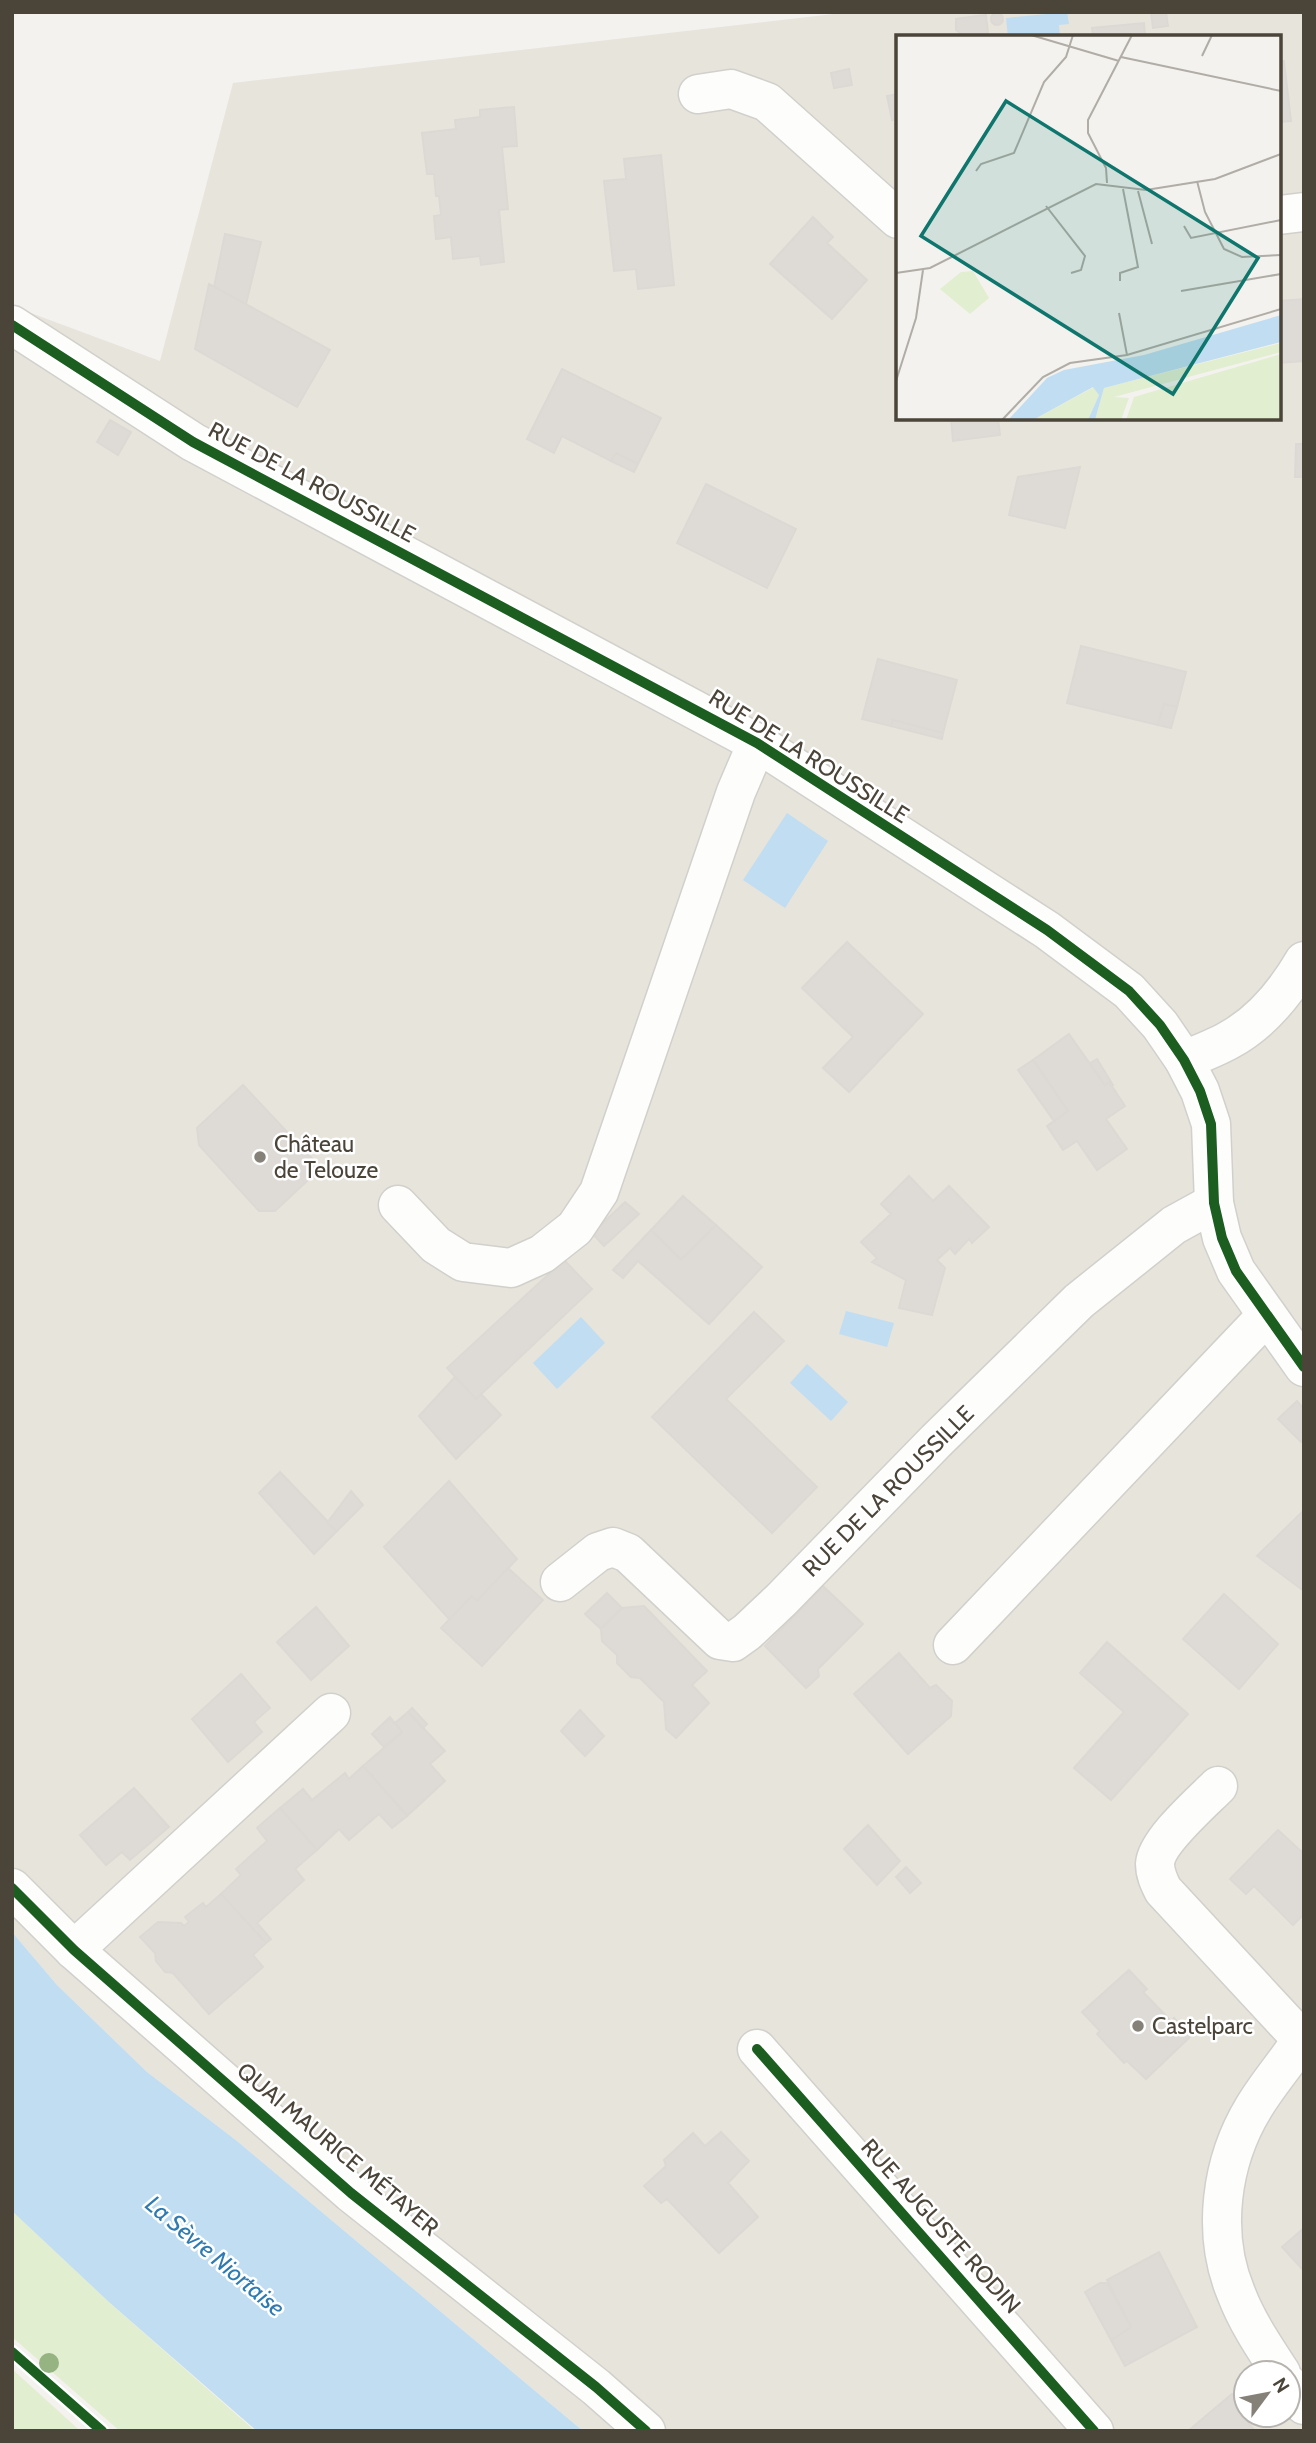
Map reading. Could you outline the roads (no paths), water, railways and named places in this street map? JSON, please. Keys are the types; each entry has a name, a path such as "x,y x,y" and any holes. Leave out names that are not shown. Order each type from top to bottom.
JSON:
{"street":[{"path":"698,94 731,89 766,102 896,217"},
{"path":"1281,215 1304,212"},
{"name":"RUE DE LA ROUSSILLE","path":"12,325 193,442 757,743 1057,938 1129,992 1160,1025 1184,1060 1200,1091 1211,1124 1214,1203 1222,1238 1236,1271 1304,1367"},
{"path":"398,1205 436,1245 463,1262 511,1268 542,1254 575,1228 599,1192 736,792 757,743"},
{"path":"1184,1060 1230,1040 1258,1020 1283,993 1304,961"},
{"name":"RUE DE LA ROUSSILLE","path":"560,1581 598,1552 613,1547 628,1553 720,1640 733,1642 780,1600 936,1441 1079,1301 1174,1225 1214,1203"},
{"path":"953,1645 1267,1315"},
{"path":"74,1950 331,1713"},
{"path":"1218,1786 1163,1844 1155,1861 1156,1876 1163,1890 1303,2039 1254,2107 1240,2134 1228,2166 1222,2203 1223,2244 1234,2291 1253,2332 1271,2359"},
{"name":"QUAI MAURICE MÉTAYER","path":"12,1888 74,1950 351,2193 596,2387 646,2431"},
{"name":"RUE AUGUSTE RODIN","path":"757,2049 1094,2431"}],"water":[{"path":"1067,12 1069,24 1059,25 1060,35 1008,35 1006,18"},
{"path":"787,813 828,841 785,908 743,880"},
{"path":"846,1311 894,1323 887,1347 839,1334"},
{"path":"581,1317 605,1343 557,1389 533,1363"},
{"path":"807,1364 848,1402 831,1421 790,1383"},
{"name":"La Sèvre Niortaise","path":"12,1932 57,1985 147,2072 237,2141 583,2431 257,2431 110,2303 12,2211"}],"place":[{"name":"Château de Telouze","path":"260,1157"},
{"name":"Castelparc","path":"1138,2026"}]}
